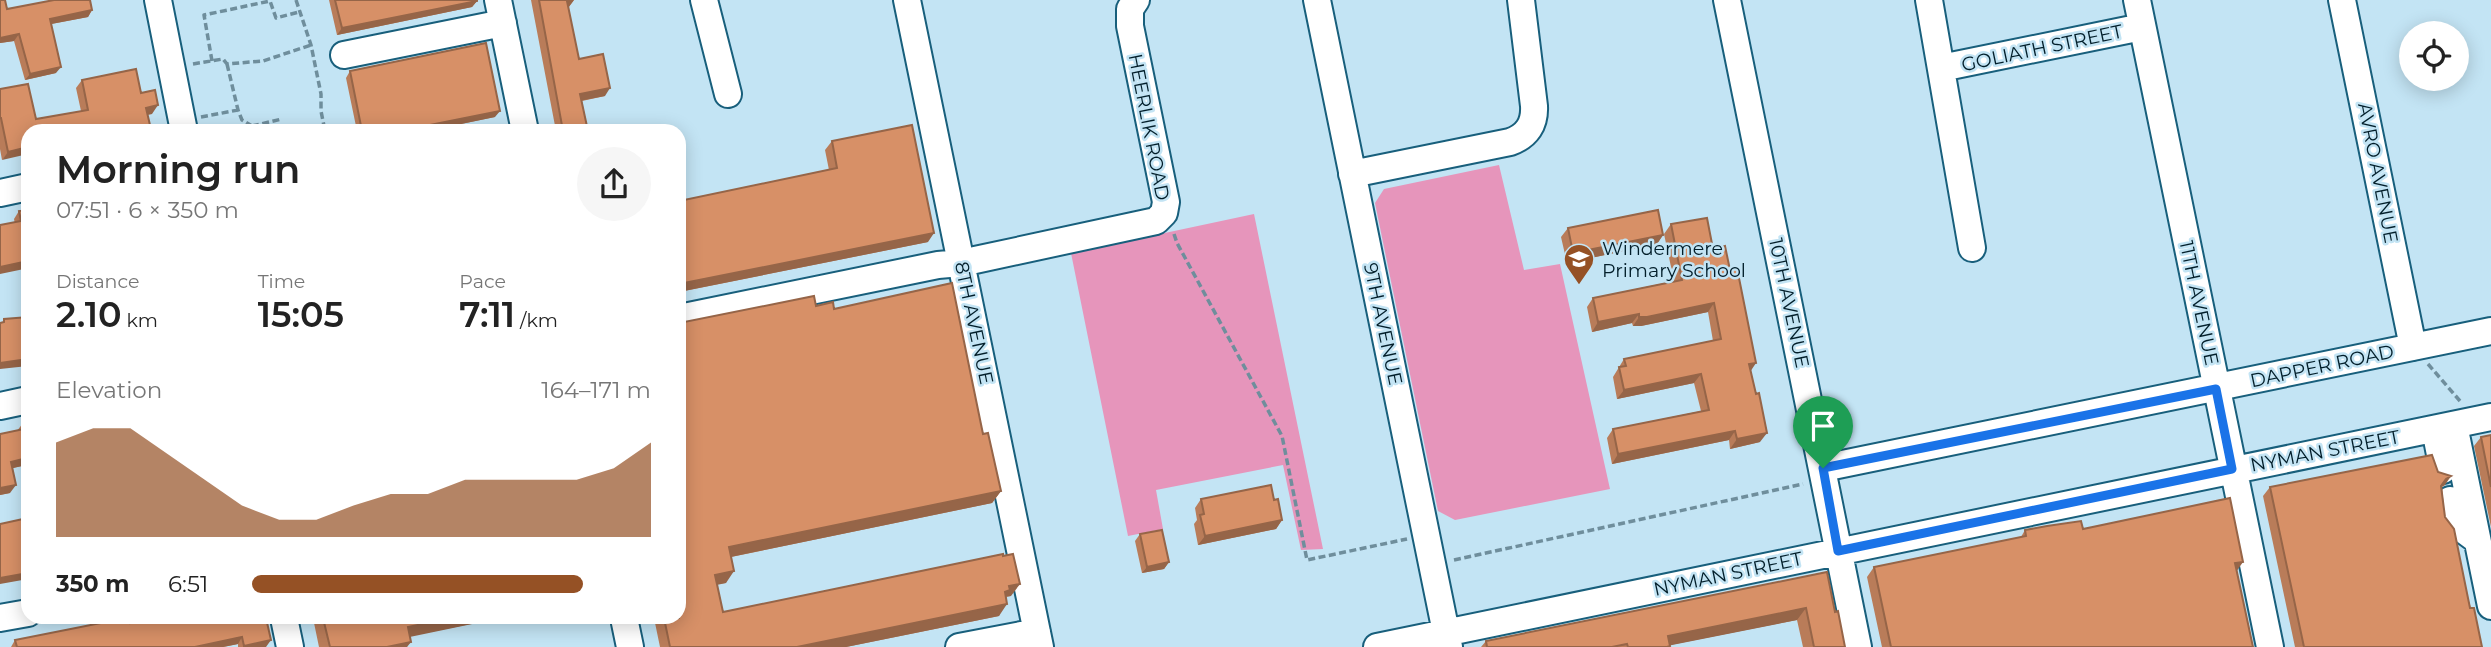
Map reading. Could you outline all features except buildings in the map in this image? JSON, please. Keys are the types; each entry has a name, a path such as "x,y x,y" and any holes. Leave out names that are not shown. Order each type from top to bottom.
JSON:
{"street":[{"path":"158,0 183,124"},
{"path":"704,0 728,94"},
{"name":"8TH AVENUE","path":"907,0 1038,639"},
{"name":"HEERLIK ROAD","path":"686,316 1151,224 1161,218 1166,208 1130,26 1130,9 1136,0"},
{"name":"9TH AVENUE","path":"1317,0 1447,640"},
{"path":"1352,174 1510,142 1528,131 1535,113 1521,0"},
{"name":"10TH AVENUE","path":"1727,0 1858,647"},
{"name":"GOLIATH STREET","path":"1929,0 1972,248"},
{"name":"11TH AVENUE","path":"2137,0 2270,647"},
{"name":"AVRO AVENUE","path":"2342,0 2413,347"},
{"path":"344,55 501,11 524,124"},
{"name":"GOLIATH STREET","path":"1941,68 2142,27"},
{"path":"0,193 21,188"},
{"name":"DAPPER ROAD","path":"1824,474 2491,331"},
{"path":"0,406 21,402"},
{"path":"2443,470 2464,423"},
{"path":"2464,423 2477,540 2491,606"},
{"name":"NYMAN STREET","path":"1377,647 1447,640 1838,551 2464,423"},
{"path":"2449,500 2454,523 2477,540"},
{"path":"0,618 21,614"},
{"path":"285,624 290,647"},
{"path":"625,624 630,647"},
{"path":"959,647 1038,639"}],"path":[{"path":"296,0 312,45 324,124"},
{"path":"212,61 204,15 270,1 276,18 299,12"},
{"path":"227,64 263,61 312,45"},
{"path":"172,68 223,59 227,64 238,110 246,124"},
{"path":"190,124 238,110"},
{"path":"267,124 282,119"},
{"path":"1166,208 1177,243 1282,436 1307,560 1426,536"},
{"path":"2413,347 2464,423"},
{"path":"1432,565 1824,474"}],"shaded area":[{"path":"1499,165 1524,270 1560,264 1610,489 1455,520 1438,511 1375,203 1384,189"},
{"path":"1254,214 1323,549 1301,550 1283,465 1156,490 1163,529 1128,536 1071,253"}],"place":[{"name":"Windermere Primary School","path":"1579,286"}],"route":[{"path":"2216,389 2232,469 1838,551 1823,468 2216,389"}]}
